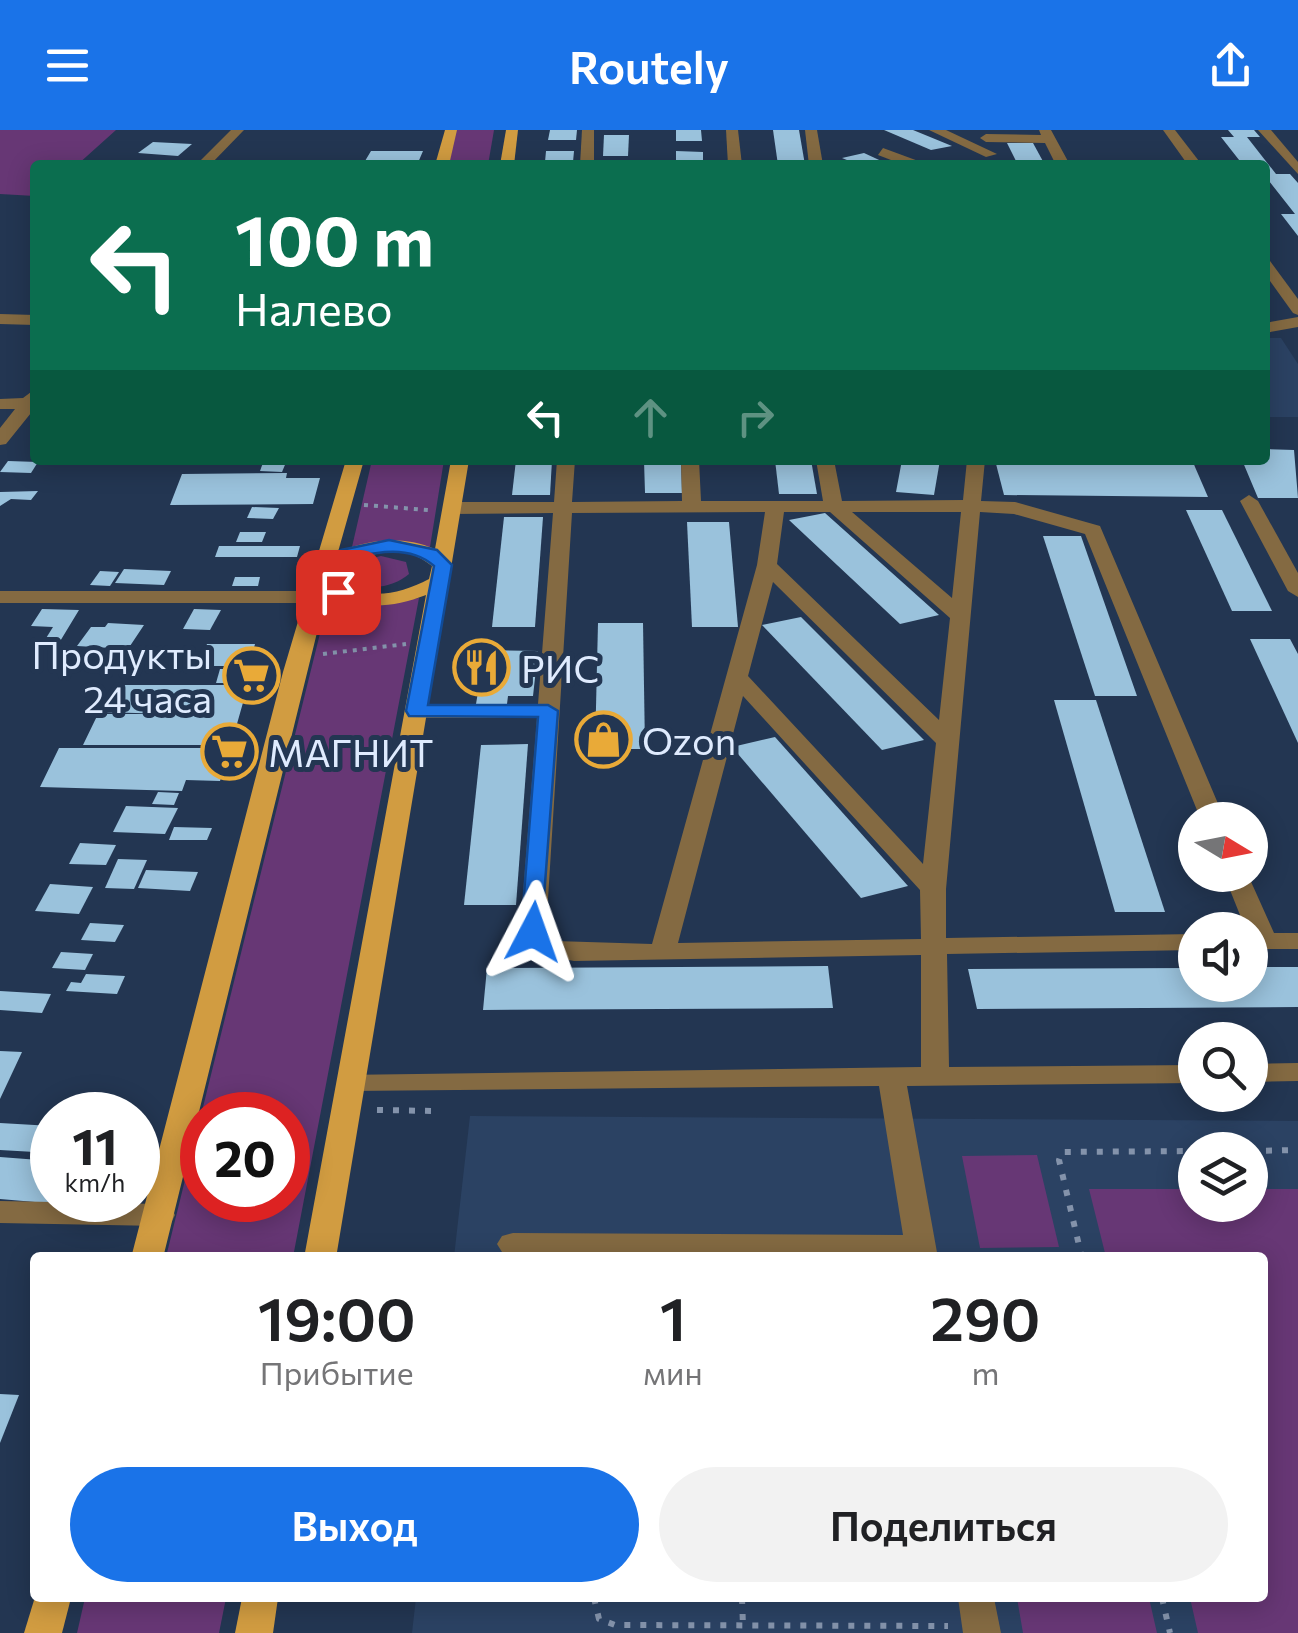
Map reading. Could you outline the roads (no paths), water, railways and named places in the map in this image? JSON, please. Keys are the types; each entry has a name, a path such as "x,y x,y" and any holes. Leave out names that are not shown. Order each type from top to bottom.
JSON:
{"main road":[{"path":"443,160 451,130"},
{"path":"508,160 512,130"},
{"path":"160,1215 298,656 353,465"},
{"path":"321,1252 459,465"},
{"path":"321,580 356,550 389,546 422,550 442,573"},
{"path":"321,580 338,592 375,600 411,596 442,573"},
{"path":"149,1252 158,1222"},
{"path":"44,1633 52,1602"},
{"path":"254,1633 259,1602"}],"street":[{"path":"207,160 238,130"},
{"path":"587,160 588,130"},
{"path":"732,130 735,160"},
{"path":"811,130 815,160"},
{"path":"935,130 992,160"},
{"path":"1170,130 1191,160"},
{"path":"1264,130 1298,170"},
{"path":"992,160 985,134 1047,134 1060,160"},
{"path":"883,152 903,160"},
{"path":"1270,271 1298,310"},
{"path":"0,320 30,320"},
{"path":"1270,327 1298,322"},
{"path":"0,404 30,400"},
{"path":"0,440 30,404"},
{"path":"566,465 533,932 546,948 574,953 1178,942"},
{"path":"690,465 692,506"},
{"path":"826,465 833,504 958,614"},
{"path":"934,1079 933,888 976,465"},
{"path":"1249,501 1298,591"},
{"path":"452,510 833,504 972,506 1015,508 1093,530 1206,802"},
{"path":"663,950 766,565 776,505"},
{"path":"766,565 950,744"},
{"path":"0,598 321,580"},
{"path":"737,676 933,888"},
{"path":"416,711 548,711"},
{"path":"1268,942 1298,941"},
{"path":"1268,1073 1298,1072"},
{"path":"351,1082 1178,1074"},
{"path":"513,1244 602,1251 921,1252 892,1079"},
{"path":"0,1212 30,1213"}],"place":[{"name":"РИС","path":"482,667"},
{"name":"Продукты 24 часа","path":"251,675"},
{"name":"Ozon","path":"603,739"},
{"name":"МАГНИТ","path":"229,751"}]}
